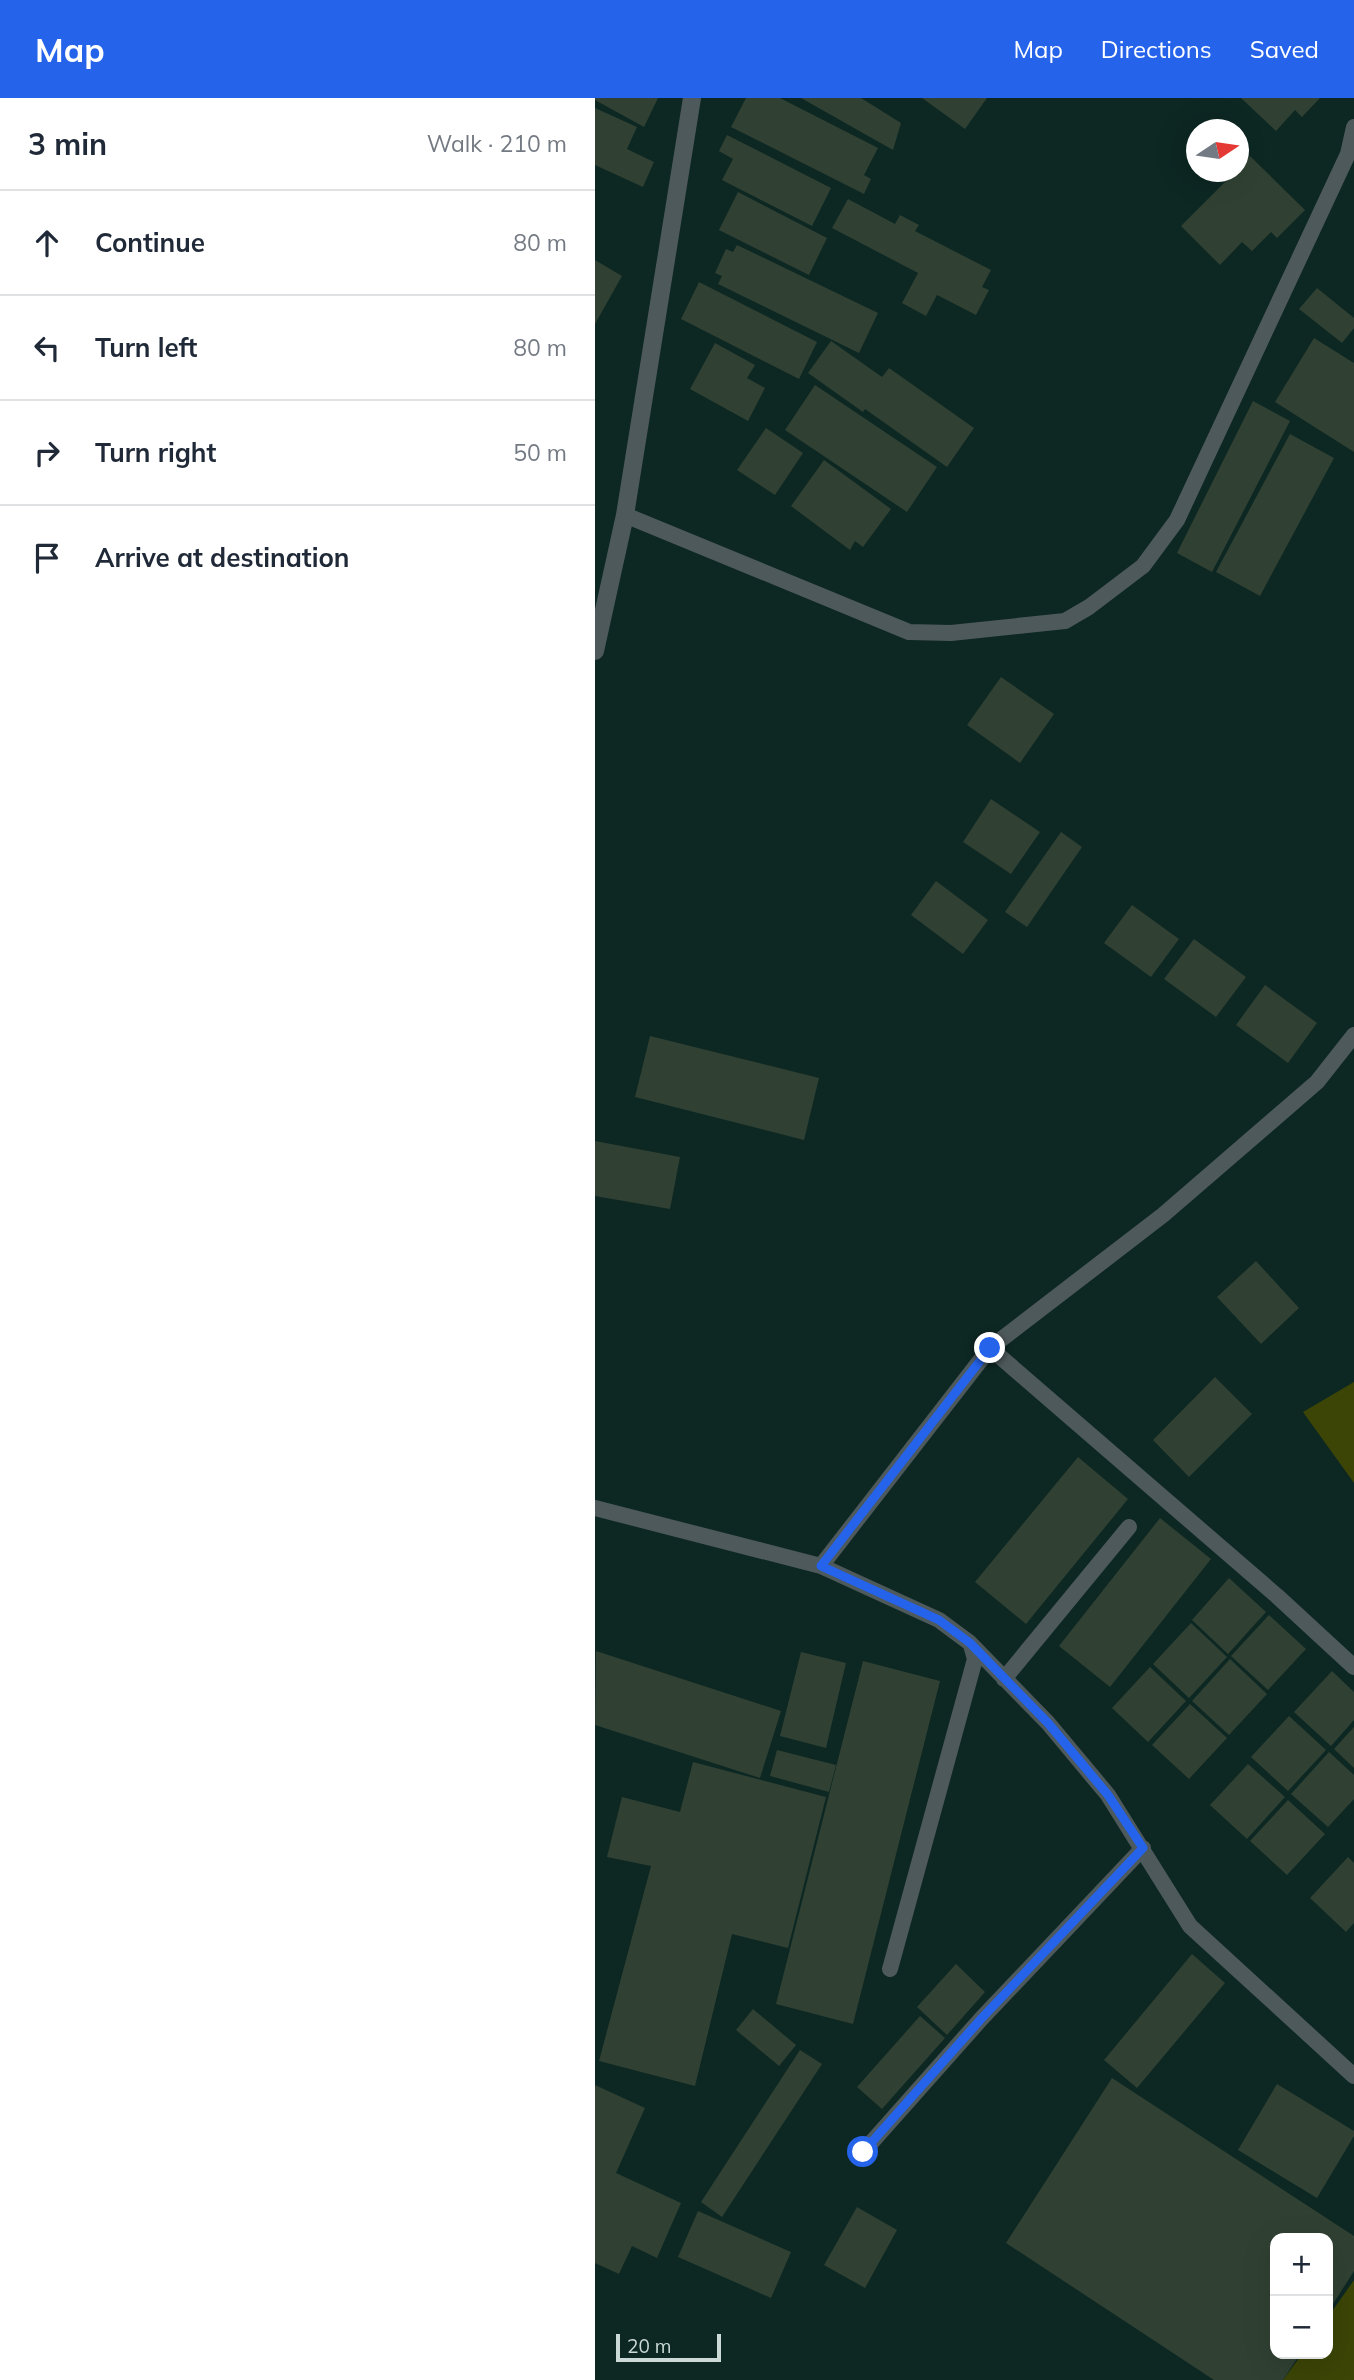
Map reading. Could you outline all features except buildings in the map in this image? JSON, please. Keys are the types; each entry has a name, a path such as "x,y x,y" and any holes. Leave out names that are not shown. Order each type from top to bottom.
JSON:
{"street":[{"path":"595,651 625,515 692,98"}],"lane":[{"path":"625,515 909,632 951,633 1065,621 1089,607 1143,565 1177,520 1348,154 1354,127"},
{"path":"821,1566 990,1348 1163,1215 1317,1082 1354,1035"},
{"path":"990,1348 1277,1596 1354,1667"},
{"path":"595,1508 821,1566 939,1620 970,1643 1048,1723 1108,1795 1190,1926 1354,2076"},
{"path":"1005,1679 1129,1527"},
{"path":"890,1969 975,1659 970,1643"},
{"path":"863,2152 981,2019 1143,1848"}],"green space":[{"path":"1354,1382 1354,1483 1303,1412"},
{"path":"1354,2280 1354,2380 1283,2380 1298,2359 1333,2359 1333,2310"}],"route":[{"path":"863,2152 981,2019 1143,1848 1108,1795 1048,1723 970,1643 939,1620 821,1566 990,1348"}]}
